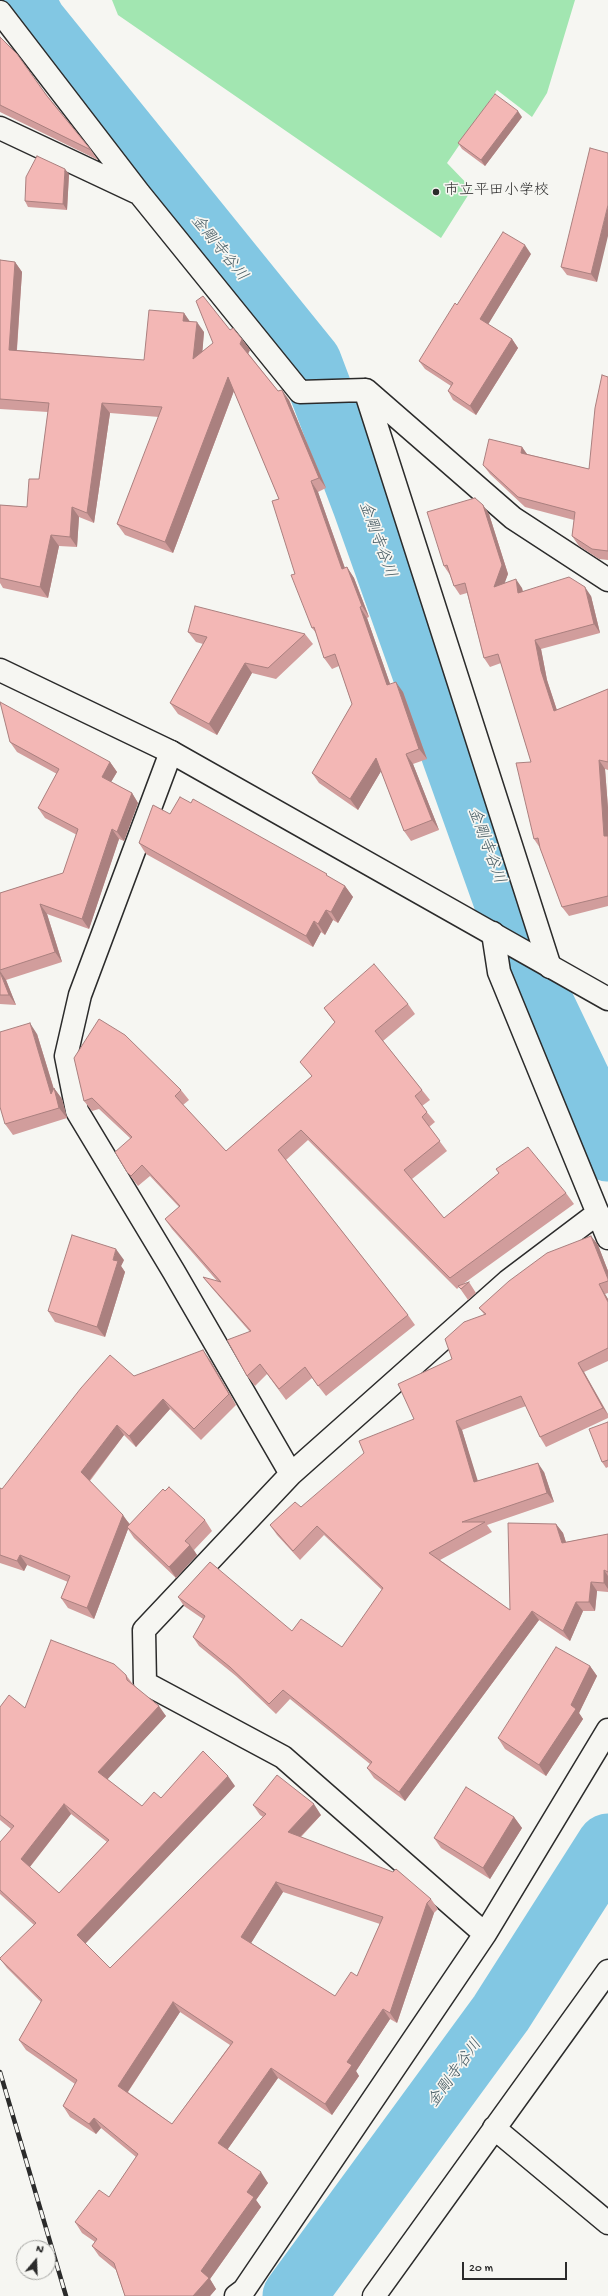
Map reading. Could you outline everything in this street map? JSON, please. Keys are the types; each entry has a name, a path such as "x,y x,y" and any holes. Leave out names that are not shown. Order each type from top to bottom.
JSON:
{"street":[{"path":"0,12 139,193 300,392 365,390 513,518 608,580"},
{"path":"0,128 139,193"},
{"path":"365,390 550,967"},
{"path":"0,670 171,752 608,999"},
{"path":"171,752 80,995 66,1056 77,1111 174,1272 291,1474"},
{"path":"493,933 499,972 608,1238"},
{"path":"485,1934 283,1757 145,1683 144,1630 291,1474 508,1281 598,1213"},
{"path":"236,2296 244,2290 485,1934 608,1730"},
{"path":"374,2296 608,1971"},
{"path":"494,2128 608,2223"}],"green space":[{"name":"市立平田小学校","path":"112,0 575,0 547,93 532,117 497,90 447,163 472,189 441,238 118,15"}],"building":[{"path":"0,37 17,54 47,96 91,150 0,105"},
{"path":"495,94 518,111 481,160 458,143"},
{"path":"590,148 608,153 608,205 591,274 561,267"},
{"path":"37,156 65,169 63,204 25,201 26,177"},
{"path":"503,232 525,245 480,319 512,339 470,406 448,391 453,383 419,361 455,303 457,305"},
{"path":"0,260 15,262 9,350 144,360 149,310 184,313 183,321 197,322 193,359 213,343 196,301 203,296 230,330 233,328 242,339 240,344 278,391 282,390 319,478 311,481 342,569 347,567 362,606 360,607 387,685 396,682 419,749 406,754 432,820 404,831 376,758 350,799 312,773 352,704 335,654 324,658 314,627 312,628 291,575 295,574 272,501 279,499 228,377 165,542 117,524 162,407 102,403 87,513 72,507 70,537 51,535 40,587 0,578 0,505 27,507 29,479 39,479 49,403 0,399"},
{"path":"602,375 608,377 608,551 592,549 572,536 575,512 518,497 483,465 489,439 522,447 521,453 589,469 595,408"},
{"path":"475,498 483,505 502,565 494,587 516,579 518,593 569,577 585,587 594,624 535,640 541,671 554,711 608,689 608,762 599,760 604,836 608,836 608,896 562,907 540,848 538,838 534,839 516,763 531,762 498,654 484,658 465,583 454,586 447,565 444,566 427,512"},
{"path":"195,606 305,634 268,668 245,663 209,724 170,703 207,637 188,632"},
{"path":"0,702 110,762 102,777 132,793 117,832 112,829 82,919 40,904 55,952 0,970 0,893 63,873 78,829 38,808 59,769 10,742"},
{"path":"180,797 191,803 193,799 327,874 326,875 345,886 331,912 326,910 318,924 314,921 306,936 139,843 153,805 170,814"},
{"path":"374,964 408,1004 375,1031 422,1090 415,1096 427,1112 422,1117 440,1141 404,1170 444,1218 499,1173 496,1169 528,1147 566,1193 450,1278 301,1130 278,1150 408,1315 318,1386 305,1367 279,1389 260,1364 247,1376 227,1340 251,1331 203,1277 221,1282 165,1219 180,1206 142,1165 131,1176 127,1172 115,1152 132,1137 92,1098 84,1101 74,1058 99,1019 125,1035 181,1090 175,1096 226,1151 312,1076 300,1062 335,1022 324,1008"},
{"path":"0,972 9,995 0,995"},
{"path":"30,1023 51,1094 54,1088 59,1108 5,1124 0,1107 0,1032"},
{"path":"72,1235 116,1249 113,1260 118,1261 97,1327 48,1311"},
{"path":"591,1236 608,1279 608,1281 599,1284 608,1302 608,1348 578,1363 603,1408 540,1437 521,1396 456,1421 474,1482 538,1463 547,1493 462,1522 485,1522 429,1553 510,1610 508,1523 556,1524 562,1543 608,1534 608,1572 604,1570 604,1583 591,1582 589,1602 576,1602 563,1631 532,1611 399,1792 367,1768 372,1762 283,1690 269,1704 230,1667 193,1637 205,1616 178,1597 210,1562 292,1631 301,1619 342,1647 383,1588 317,1526 293,1551 270,1525 295,1502 301,1507 364,1453 359,1441 414,1419 398,1384 452,1359 445,1339 464,1322 486,1314 479,1308 509,1281 547,1253"},
{"path":"469,1282 461,1289 458,1286"},
{"path":"203,1350 229,1394 194,1429 163,1399 129,1436 117,1425 81,1472 123,1515 87,1608 61,1598 70,1576 20,1555 17,1561 0,1555 0,1488 2,1489 81,1388 110,1355 134,1376"},
{"path":"608,1422 608,1460 602,1462 589,1429"},
{"path":"169,1487 205,1520 185,1541 190,1545 169,1567 127,1527 163,1489 165,1491"},
{"path":"51,1640 114,1664 126,1675 127,1680 159,1706 98,1772 142,1806 154,1792 161,1798 203,1751 228,1776 77,1935 110,1968 266,1814 253,1805 277,1775 314,1804 288,1832 393,1872 396,1869 431,1899 427,1903 390,2013 383,2009 347,2062 352,2065 325,2104 271,2068 218,2143 261,2172 247,2192 254,2197 201,2271 209,2278 193,2296 125,2296 114,2263 92,2246 97,2239 75,2222 99,2190 109,2197 138,2154 94,2118 89,2124 63,2106 77,2080 19,2040 42,2000 0,1959 36,1923 0,1890 0,1842 14,1826 0,1815 0,1707 9,1695 25,1708","holes":["64,1804 109,1840 59,1893 21,1859","276,1882 383,1917 357,1976 351,1972 335,1996 241,1937","173,2002 233,2042 172,2124 118,2086"]},
{"path":"556,1647 590,1666 571,1705 576,1709 539,1765 498,1738"},
{"path":"466,1787 514,1817 483,1868 434,1838"}],"waterway":[{"name":"金剛寺谷川","path":"23,0 35,22 310,362 364,505 539,996 594,1111 608,1150"},
{"name":"金剛寺谷川","path":"294,2296 501,2013 608,1845"}],"railway":[{"path":"0,2072 66,2296"}],"place":[{"name":"市立平田小学校","path":"436,192"}]}
